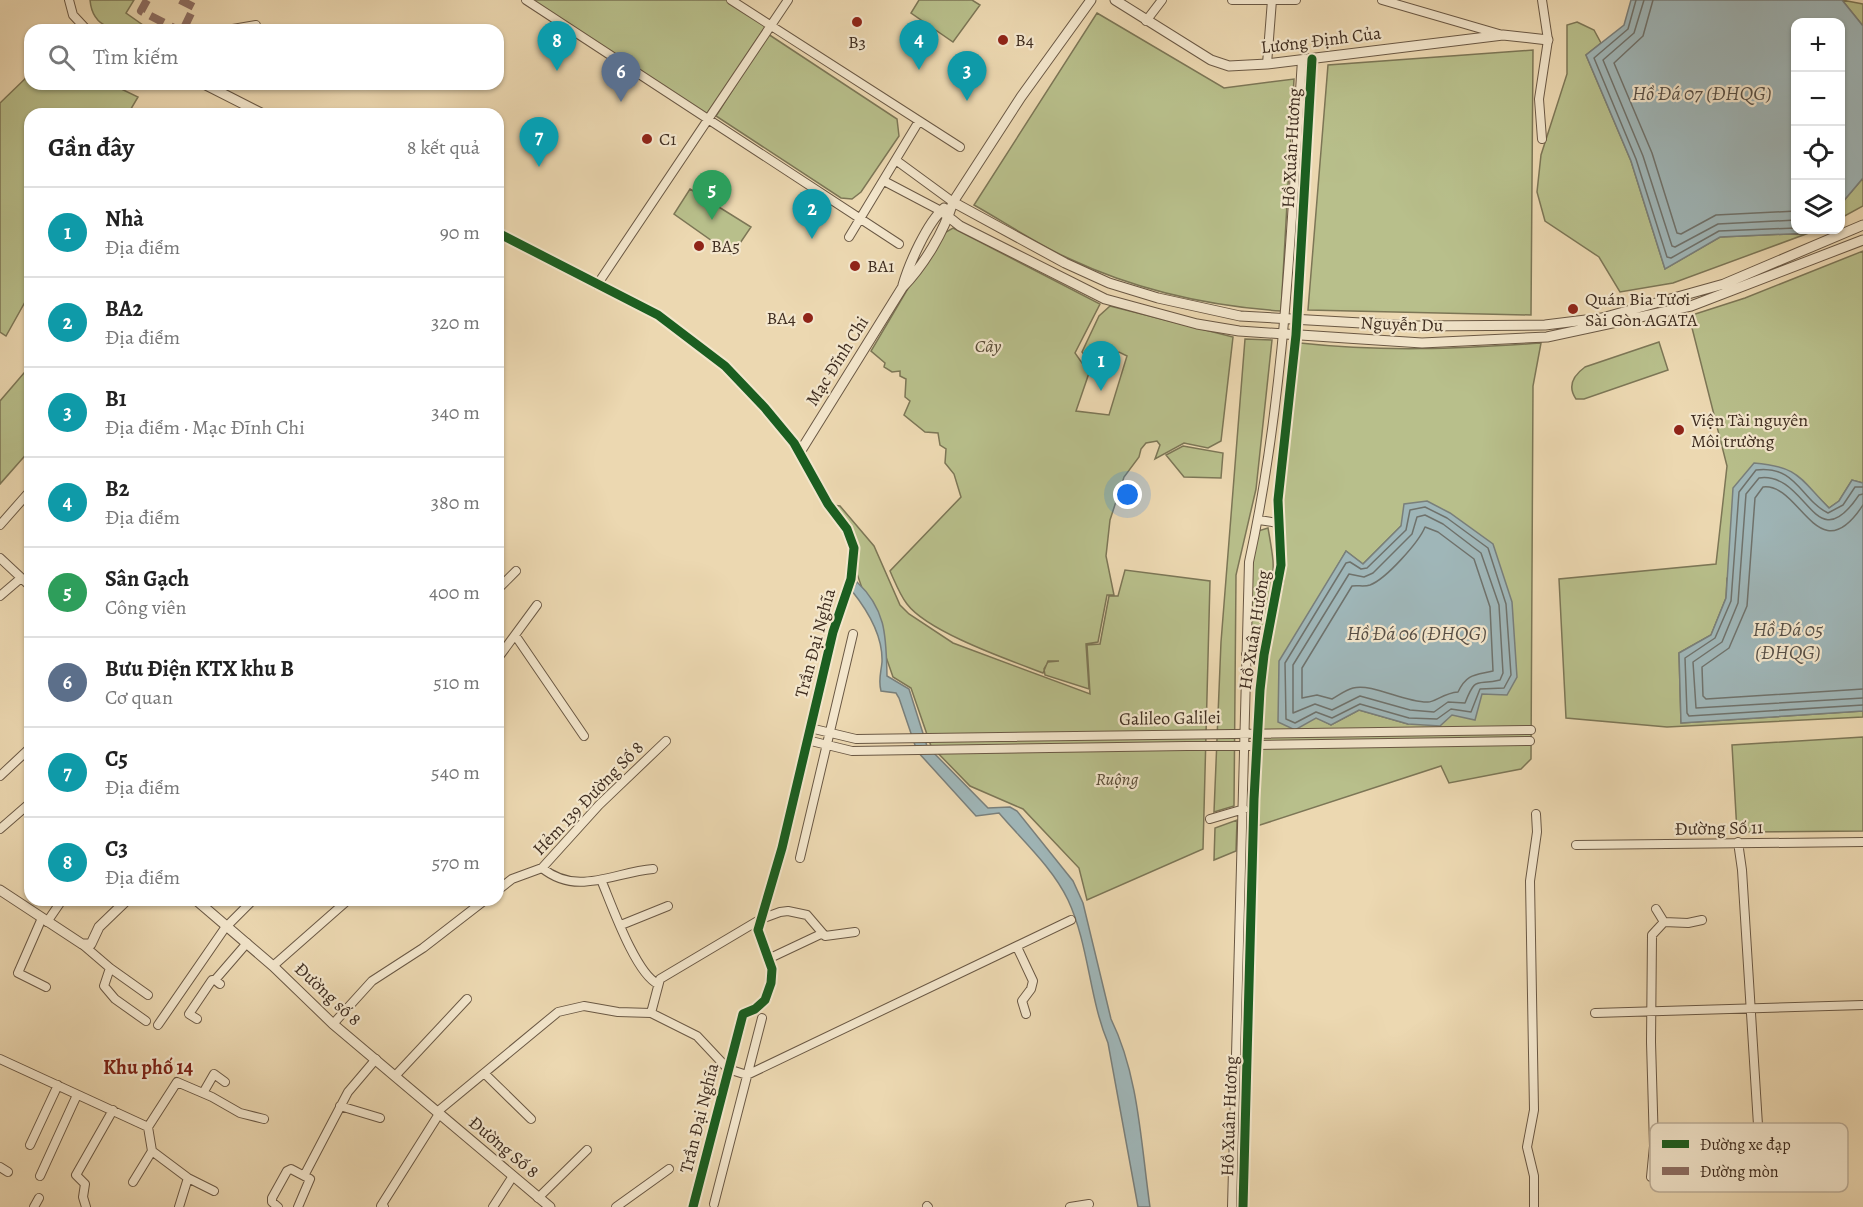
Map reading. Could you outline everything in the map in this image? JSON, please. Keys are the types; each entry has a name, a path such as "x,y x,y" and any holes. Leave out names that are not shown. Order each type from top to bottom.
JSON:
{"street":[{"path":"69,0 73,15 81,24"},
{"path":"526,0 899,244"},
{"path":"731,0 960,147"},
{"path":"597,285 788,0"},
{"name":"Mạc Đĩnh Chi","path":"800,452 902,288 918,272 945,213 1021,97 1091,0"},
{"name":"Lương Định Của","path":"1115,0 1211,60 1229,66 1312,59 1503,35 1548,40"},
{"path":"1146,21 1161,0"},
{"path":"1232,0 1296,0"},
{"path":"1382,0 1411,4 1503,35"},
{"path":"1542,0 1548,40 1539,99 1542,139"},
{"path":"1267,64 1271,1"},
{"name":"Hồ Xuân Hương","path":"1243,1207 1257,747 1264,655 1281,566 1278,500 1296,335 1312,59"},
{"name":"Hồ Xuân Hương","path":"1232,1207 1250,562 1284,334 1302,60"},
{"path":"216,90 251,108"},
{"path":"849,237 897,161 919,121"},
{"path":"897,161 953,202"},
{"path":"884,181 945,213"},
{"name":"Nguyễn Du","path":"953,202 1065,263 1109,283 1193,307 1240,316 1413,326 1545,325 1602,318 1688,296 1724,284 1863,225"},
{"name":"Nguyễn Du","path":"945,213 960,226 1105,299 1197,324 1239,331 1422,344 1544,337 1603,327 1691,306 1863,240"},
{"name":"Trần Đại Nghĩa","path":"504,236 658,315 725,366 765,408 800,452 828,504 847,529 854,548 851,579 833,632 782,848 758,930 772,969 771,983 765,1000 755,1009 743,1014 693,1207"},
{"path":"1239,331 1240,316"},
{"path":"1544,337 1545,325"},
{"path":"0,525 24,498"},
{"path":"1258,520 1278,523"},
{"path":"0,558 24,581"},
{"path":"504,583 516,572"},
{"path":"0,596 21,578"},
{"path":"504,650 537,605"},
{"path":"800,858 853,634"},
{"path":"515,635 584,736"},
{"path":"1246,654 1264,655"},
{"name":"Galileo Galilei","path":"810,728 865,739 1244,732 1531,730"},
{"path":"865,739 865,750"},
{"name":"Galileo Galilei","path":"807,740 852,751 1257,747 1530,741"},
{"name":"Hẻm 139 Đường Số 8","path":"504,885 512,879 542,868 599,805 666,741"},
{"path":"0,776 24,754"},
{"path":"0,829 24,808"},
{"path":"1210,819 1244,809"},
{"path":"1534,1207 1534,1176 1527,1147 1533,1110 1530,881 1537,832 1536,814"},
{"path":"1737,842 1742,870 1758,1123"},
{"name":"Đường Số 11","path":"1576,845 1863,842"},
{"path":"542,868 552,876 574,881 602,882 637,870 652,869"},
{"path":"602,882 648,978 658,984"},
{"path":"0,890 82,944 110,968 148,995"},
{"path":"46,987 18,973 44,920 57,906"},
{"path":"82,944 91,944 99,927 121,906"},
{"name":"Đường số 8","path":"203,906 273,966 333,1024 396,1075 438,1113"},
{"path":"158,1025 227,925 248,906"},
{"path":"273,966 341,906"},
{"path":"333,1024 372,981 423,948 477,906"},
{"path":"621,925 668,906"},
{"path":"1656,909 1664,922"},
{"path":"651,1013 660,979 761,919 788,911 801,913 813,920 821,934 829,937 855,932"},
{"path":"384,1207 381,1206 438,1113 558,1012 584,1006 618,1012 651,1013 697,1036 728,1069 747,1075 1071,920"},
{"path":"1653,1123 1652,935 1664,922 1688,923 1702,920"},
{"path":"768,959 821,934"},
{"path":"197,1019 189,1014 201,994 212,980 218,982 247,943"},
{"path":"1017,947 1033,981 1031,989 1022,1001 1026,1014"},
{"path":"110,968 104,986 114,999 146,1021"},
{"path":"396,1075 467,999"},
{"path":"1595,1013 1750,1006 1863,1005"},
{"path":"714,1204 762,1018"},
{"path":"0,1059 148,1127"},
{"path":"305,1174 349,1089 376,1059"},
{"path":"203,1093 214,1074 225,1082"},
{"path":"485,1074 531,1119"},
{"path":"133,1182 152,1151 148,1127 177,1083 203,1093 240,1113 264,1119"},
{"path":"30,1145 58,1085"},
{"path":"40,1176 77,1095"},
{"path":"1236,1098 1247,1098"},
{"path":"340,1106 380,1118"},
{"path":"87,1207 83,1196 85,1184 76,1174 112,1110"},
{"name":"Đường Số 8","path":"438,1113 550,1207"},
{"path":"538,1198 587,1150"},
{"path":"152,1151 188,1178 214,1191"},
{"path":"0,1167 8,1173"},
{"path":"616,1207 669,1169"},
{"path":"278,1207 273,1204 272,1198 288,1170 305,1174 310,1180 298,1207"},
{"path":"493,1207 513,1176"},
{"path":"178,1207 188,1178"},
{"path":"34,1207 39,1198"},
{"path":"1070,1207 1089,1204"}],"green space":[{"path":"90,0 134,0 126,13 142,24 103,24 92,11"},
{"path":"527,0 727,0 770,27 706,120"},
{"path":"919,0 972,0 980,5 953,42 911,13"},
{"path":"1842,0 1863,4 1863,26"},
{"path":"1097,13 1224,88 1294,79 1281,311 1200,301 1121,280 1058,253 974,205"},
{"path":"1577,22 1594,30 1601,43 1586,55 1631,161 1665,269 1720,237 1806,234 1673,283 1620,292 1599,257 1545,221 1537,192 1541,155 1567,74 1567,25"},
{"path":"768,34 897,119 899,136 861,192 852,199 841,198 716,116"},
{"path":"1533,50 1531,315 1308,310 1328,65"},
{"path":"24,80 24,90 123,90 138,97 132,108 24,108 24,304 6,336 0,332 0,103"},
{"path":"1863,178 1863,206 1845,216 1845,199"},
{"path":"690,189 751,227 732,255 674,214"},
{"name":"Cây","path":"953,228 1100,304 1075,353 1089,373 1076,411 1109,415 1127,356 1119,352 1094,369 1082,352 1099,316 1110,306 1233,337 1221,441 1208,448 1184,443 1155,459 1160,445 1157,441 1146,443 1124,477 1110,520 1106,556 1114,595 1107,595 1098,642 1086,644 1089,689 1045,675 1044,670 1043,673 991,653 932,625 907,604 890,571 961,497 954,474 945,463 946,449 940,445 938,433 925,432 904,415 910,401 905,397 906,379 900,376 900,371 892,372 884,367 885,363 871,351 939,236"},
{"path":"1863,251 1863,483 1852,480 1839,501 1829,508 1819,498 1727,578 1726,598 1711,635 1679,653 1681,723 1863,711 1863,717 1667,727 1566,718 1559,579 1716,564 1727,466 1689,316 1745,298"},
{"path":"1245,339 1272,340 1256,489 1236,575 1234,806 1214,812 1221,642"},
{"path":"1659,342 1668,370 1584,399 1576,399 1572,390 1573,381 1585,367"},
{"path":"1300,343 1361,348 1420,349 1541,343 1533,386 1531,759 1521,769 1449,783 1441,766 1257,826 1261,729 1268,651 1284,580 1277,511 1294,349","holes":["1401,526 1408,724 1359,710 1331,725 1316,717 1315,605 1346,551 1363,564"]},
{"path":"24,373 24,457 0,484 0,401"},
{"path":"1183,446 1223,453 1221,478 1184,477 1166,455"},
{"name":"Ruộng","path":"832,505 840,506 874,546 900,605 909,614 953,643 1090,694 1087,645 1100,644 1109,596 1118,596 1125,570 1210,581 1203,849 1087,900 1079,868 1023,809 970,786 931,746 911,688 893,677 855,568 856,538"},
{"path":"1268,528 1273,561 1271,592 1263,629 1255,643 1251,639 1252,565 1258,531"},
{"path":"1863,737 1863,831 1737,832 1732,745"},
{"path":"1237,820 1236,851 1214,860 1215,828"}],"water":[{"name":"Hồ Đá 07 (ĐHQG)","path":"1631,0 1842,0 1863,26 1863,178 1845,199 1845,18 1791,18 1791,234 1720,237 1665,269 1631,161 1586,55 1624,25"},
{"name":"Hồ Đá 05 (ĐHQG)","path":"1754,463 1790,471 1798,476 1829,508 1839,501 1852,480 1863,483 1863,711 1681,723 1679,653 1711,635 1726,598 1733,488"},
{"name":"Hồ Đá 06 (ĐHQG)","path":"1427,501 1450,513 1493,544 1512,602 1517,677 1507,695 1482,694 1475,720 1452,715 1440,726 1408,724 1359,710 1331,725 1316,718 1295,730 1278,722 1279,661 1346,551 1363,564 1401,526 1404,504"},
{"path":"857,582 874,603 883,625 887,676 909,689 927,746 988,808 1010,807 1017,811 1073,881 1083,903 1111,1019 1128,1064 1138,1111 1150,1207 1138,1207 1108,1043 1075,917 1068,900 1046,866 999,813 976,816 917,751 896,693 881,691 880,642 869,615 852,591"}],"marked path":[{"path":"147,0 141,11 166,24"},
{"path":"180,0 194,7 186,24"}],"cycle path":[{"path":"1243,1207 1254,799 1260,690 1264,655 1281,565 1278,500 1296,335 1312,59"},
{"path":"504,236 658,315 725,366 794,443 828,504 847,529 854,548 851,579 833,632 782,848 758,930 772,969 771,983 765,1000 755,1009 743,1014 693,1207"}],"place":[{"name":"B3","path":"857,22"},
{"name":"B4","path":"1003,40"},
{"name":"B2","path":"919,70"},
{"name":"C3","path":"557,71"},
{"name":"B1","path":"967,101"},
{"name":"Bưu Điện KTX khu B","path":"621,102"},
{"name":"C1","path":"647,139"},
{"name":"C5","path":"539,167"},
{"name":"Sân Gạch","path":"712,220"},
{"name":"BA2","path":"812,239"},
{"name":"BA5","path":"699,246"},
{"name":"BA1","path":"855,266"},
{"name":"Quán Bia Tươi Sài Gòn AGATA","path":"1573,309"},
{"name":"BA4","path":"808,318"},
{"name":"Nhà","path":"1101,391"},
{"name":"Viện Tài nguyên Môi trường","path":"1679,430"}],"district":[{"name":"Khu phố 14","path":"148,1067"}]}
